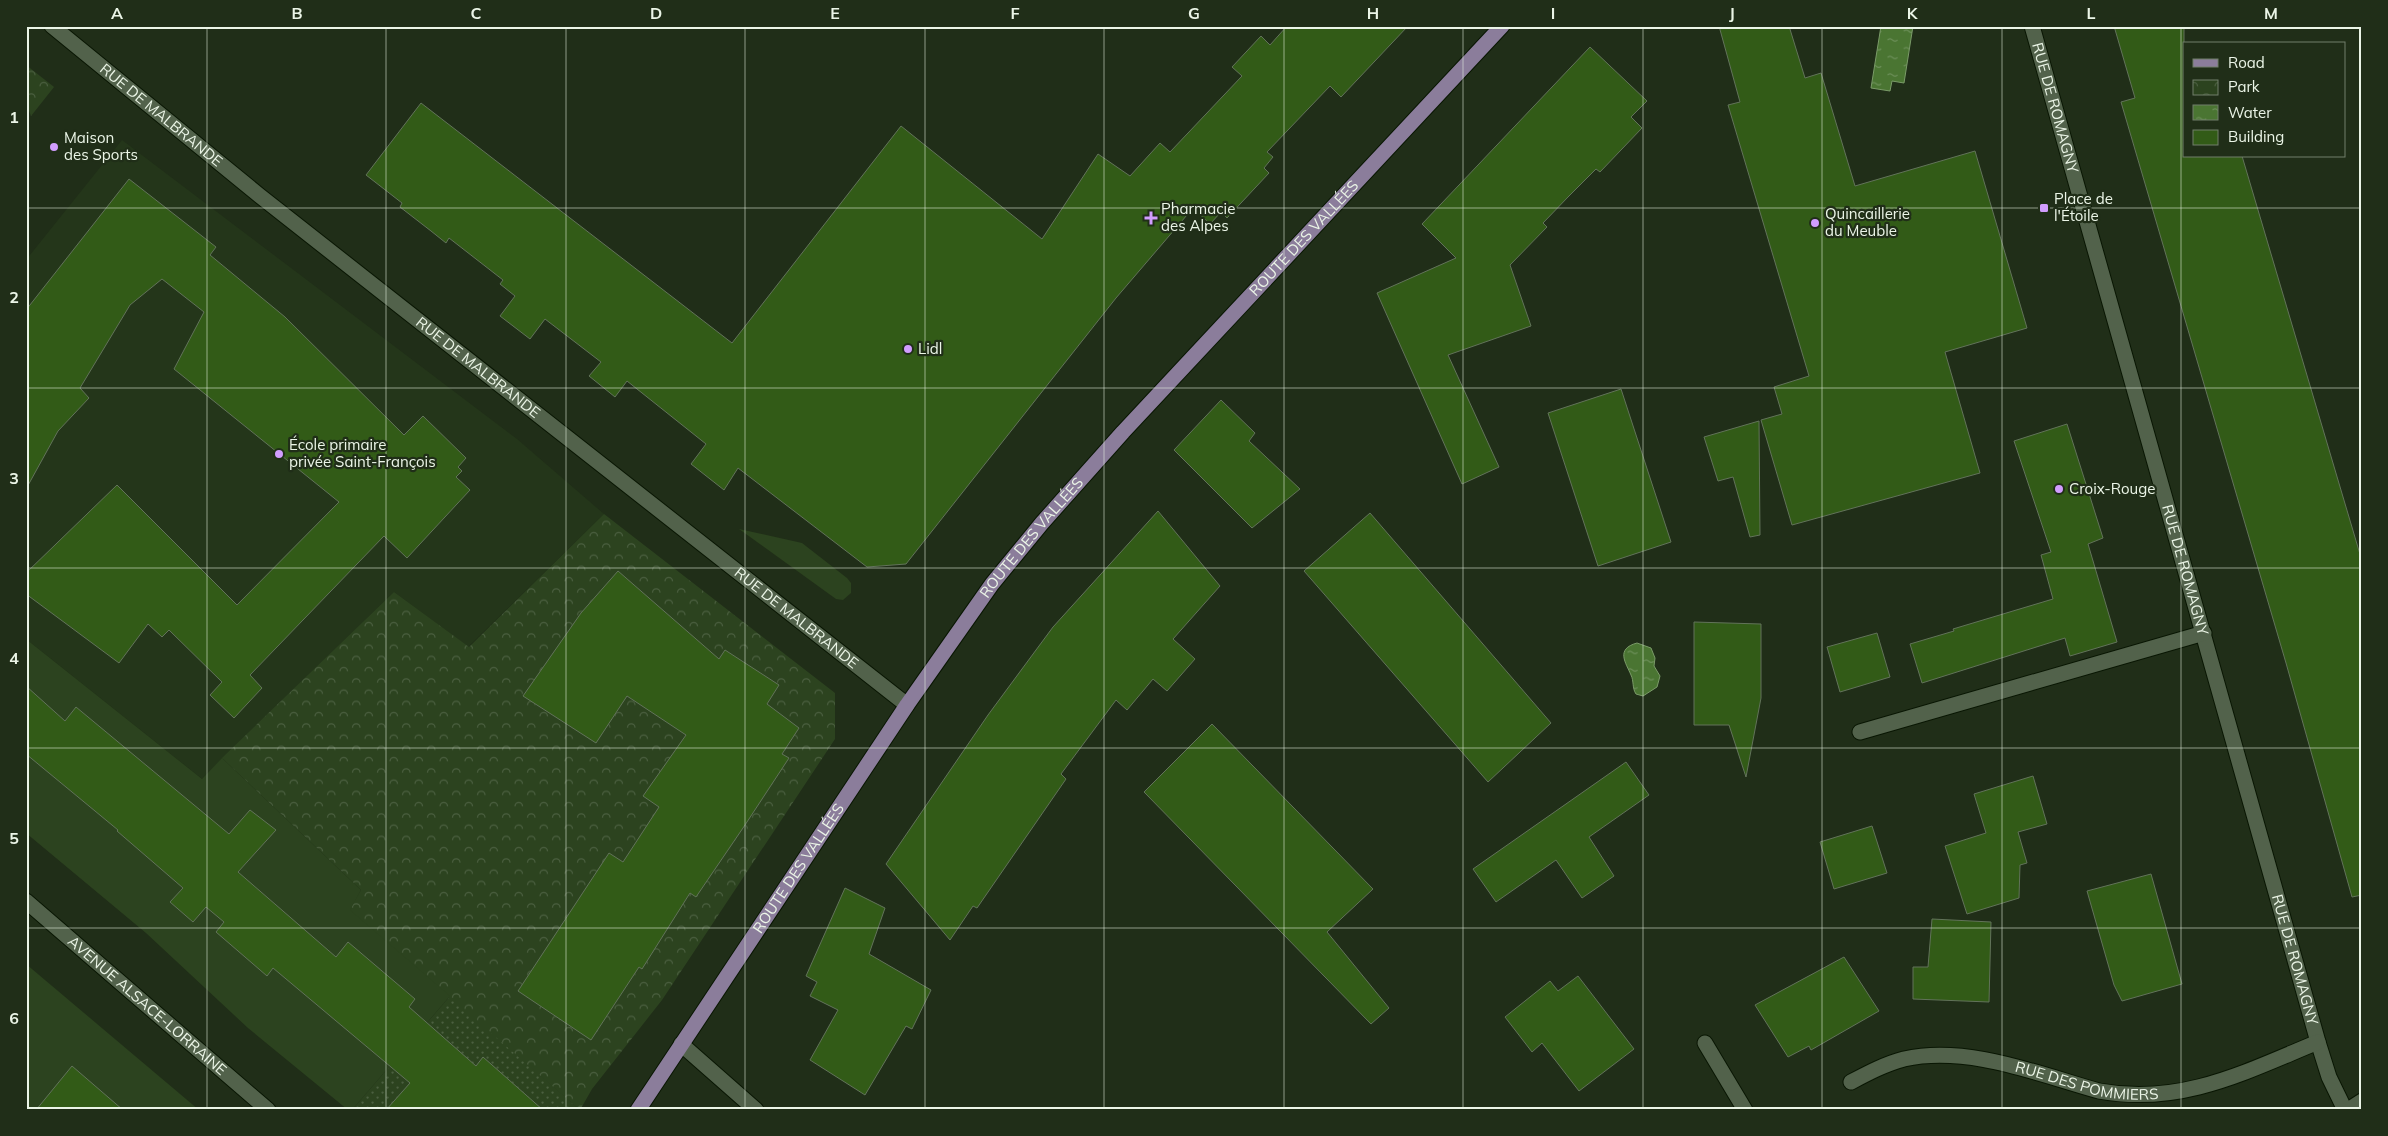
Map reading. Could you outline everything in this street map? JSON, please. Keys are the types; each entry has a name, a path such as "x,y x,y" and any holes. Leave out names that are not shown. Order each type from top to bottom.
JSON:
{"main road":[{"name":"ROUTE DES VALLÉES","path":"638,1110 907,705 986,592 1042,523 1129,425 1502,26"}],"street":[{"name":"RUE DE MALBRANDE","path":"52,26 260,196 907,705"},
{"name":"RUE DE ROMAGNY","path":"2032,26 2318,1042 2329,1077 2347,1110"},
{"path":"1860,732 2204,633"},
{"name":"AVENUE ALSACE-LORRAINE","path":"26,901 268,1110"},
{"name":"RUE DES POMMIERS","path":"1851,1082 1895,1062 1925,1056 1948,1055 1981,1059 2100,1091 2119,1094 2154,1095 2193,1090 2210,1085 2318,1042"},
{"path":"1705,1043 1745,1110"},
{"path":"682,1044 756,1110"},
{"path":"2347,1110 2362,1102"}],"shaded area":[{"name":"École primaire privée Saint-François","path":"122,140 517,439 604,514 468,647 394,592 202,779 26,639 26,260"}],"green space":[{"path":"26,65 54,87 31,116 26,103"},
{"path":"604,514 835,693 835,739 662,1000 592,1089 580,1110 349,910 361,890 222,758 394,592 469,647"},
{"path":"739,529 802,543 847,578 851,583 851,593 843,600 836,599"},
{"path":"26,639 202,779 222,758 361,890 350,910 450,996 352,1110 348,1110 248,1028 146,933 26,833"},
{"path":"26,964 199,1110 26,1110"},
{"path":"450,996 580,1110 352,1110"}],"water":[{"path":"1881,26 1913,26 1904,83 1892,81 1890,91 1871,88"},
{"path":"1637,643 1651,648 1655,658 1654,666 1660,676 1657,687 1643,696 1635,692 1632,677 1624,657 1626,649"}],"building":[{"path":"1287,26 1408,26 1341,97 1330,86 1267,152 1273,157 1264,168 1269,173 1227,218 1221,212 1210,224 1193,208 1116,298 906,564 867,567 738,468 724,490 691,464 706,444 627,381 615,397 589,376 601,362 545,319 530,339 500,316 515,296 500,284 503,280 449,238 446,243 400,207 402,203 366,175 421,103 732,343 901,126 1042,239 1098,154 1130,176 1160,143 1170,152 1242,76 1232,67 1261,36 1270,45"},
{"path":"1719,26 1789,26 1805,78 1821,73 1855,186 1975,151 2027,328 1945,352 1980,473 1792,525 1761,420 1782,414 1774,387 1809,376 1728,105 1740,102"},
{"path":"2114,26 2184,26 2183,158 2243,158 2362,561 2362,895 2352,897 2286,663 2121,102 2135,98"},
{"path":"1590,47 1647,101 1631,117 1642,128 1600,172 1596,169 1569,196 1543,223 1547,227 1510,265 1531,326 1448,355 1499,467 1462,484 1377,293 1456,258 1422,224"},
{"path":"129,179 216,247 210,255 285,317 404,435 423,416 466,458 458,467 462,471 456,477 470,490 407,558 384,536 250,675 262,688 234,718 210,695 222,682 169,630 162,637 148,624 119,663 26,594 26,573 117,485 237,605 339,502 174,369 204,312 162,279 130,305 80,388 89,398 58,431 26,489 26,310"},
{"path":"1621,389 1671,542 1598,566 1548,413"},
{"path":"1221,400 1255,433 1249,441 1300,489 1252,528 1174,450"},
{"path":"1759,421 1760,535 1750,537 1733,477 1718,481 1704,437"},
{"path":"2067,424 2103,538 2088,544 2117,642 2070,656 2065,638 1922,683 1910,644 2053,599 2041,555 2051,552 2014,441"},
{"path":"1158,511 1220,586 1173,639 1195,659 1167,691 1153,679 1127,710 1116,700 1061,774 1066,779 977,908 973,906 950,940 886,864 988,715 1053,627"},
{"path":"1370,513 1551,723 1488,782 1304,571"},
{"path":"618,571 719,659 725,650 779,685 767,704 799,728 782,754 789,758 745,825 696,897 690,893 642,969 639,967 591,1040 518,991 609,853 623,862 659,807 643,796 686,735 627,696 596,743 523,696 581,613"},
{"path":"1694,622 1761,624 1761,698 1746,777 1729,725 1694,725"},
{"path":"1877,633 1890,677 1840,692 1827,647"},
{"path":"26,686 65,721 76,707 229,834 250,810 276,830 238,872 336,957 348,942 415,999 409,1007 476,1066 483,1057 543,1110 386,1110 410,1083 273,968 267,976 216,932 224,922 206,907 193,922 170,902 183,888 118,830 26,754"},
{"path":"1212,724 1373,889 1327,932 1389,1008 1371,1024 1144,792"},
{"path":"1626,762 1649,795 1589,837 1614,876 1582,898 1556,860 1496,902 1473,869"},
{"path":"2033,776 2047,824 2018,832 2027,863 2020,865 2019,898 1967,914 1945,846 1986,833 1974,794"},
{"path":"1872,826 1887,873 1834,889 1820,842"},
{"path":"2151,874 2182,984 2122,1001 2114,985 2087,891"},
{"path":"845,888 885,908 869,954 931,990 912,1029 906,1026 865,1095 810,1060 838,1010 810,996 817,982 806,976"},
{"path":"1932,919 1991,922 1989,1002 1913,999 1913,967 1928,967"},
{"path":"1844,957 1879,1011 1811,1050 1809,1046 1788,1057 1755,1005"},
{"path":"1578,976 1634,1049 1579,1091 1542,1043 1532,1052 1505,1017 1550,981 1558,991"},
{"path":"72,1066 123,1110 36,1110"}],"place":[{"name":"Maison des Sports","path":"54,147"},
{"name":"Place de l'Étoile","path":"2044,208"},
{"name":"Pharmacie des Alpes","path":"1151,218"},
{"name":"Quincaillerie du Meuble","path":"1815,223"},
{"name":"Lidl","path":"908,349"},
{"name":"École primaire privée Saint-François","path":"279,454"},
{"name":"Croix-Rouge","path":"2059,489"}]}
